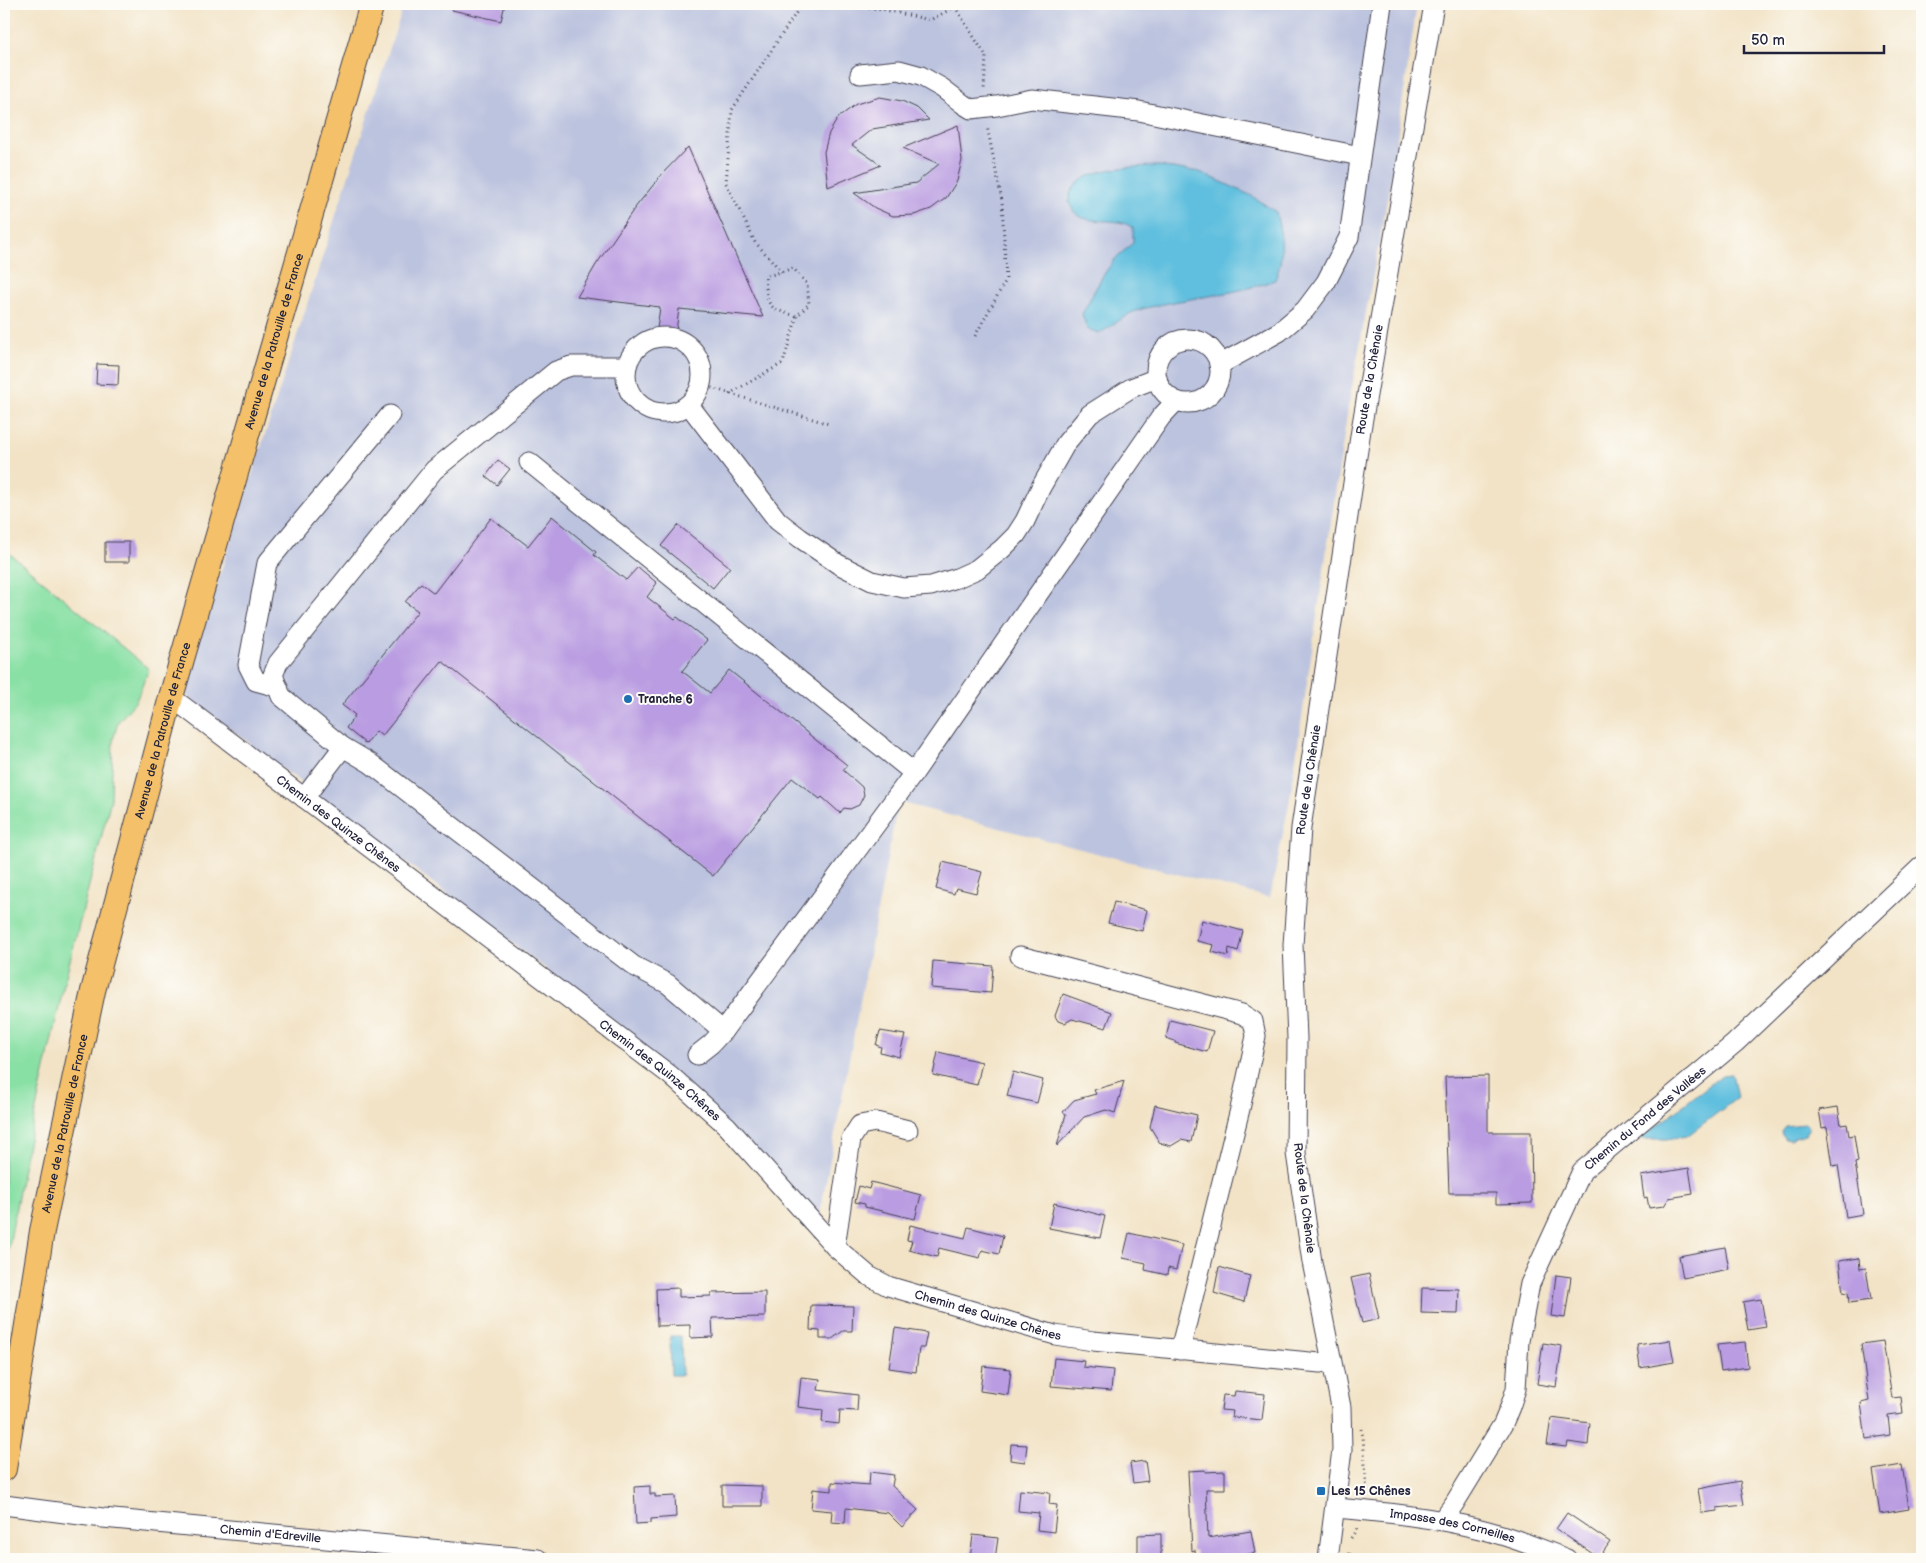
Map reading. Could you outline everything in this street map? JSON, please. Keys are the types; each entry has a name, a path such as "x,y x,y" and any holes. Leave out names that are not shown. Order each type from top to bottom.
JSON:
{"main road":[{"name":"Avenue de la Patrouille de France","path":"4,1469 42,1231 92,991 171,697 372,4"}],"street":[{"path":"1219,365 1279,332 1305,310 1326,282 1349,237 1382,4"},
{"name":"Route de la Chênaie","path":"1328,1559 1342,1440 1341,1407 1305,1220 1296,1153 1296,1038 1293,945 1301,828 1361,430 1434,4"},
{"path":"860,74 899,70 921,76 942,88 971,109 1032,99 1139,111 1360,156"},
{"path":"662,336 672,337 696,353 702,368 702,385 689,405 670,414 660,414 643,408 631,396 626,381 626,366 638,347 648,340 662,336"},
{"path":"1186,340 1203,344 1216,356 1219,365 1220,374 1212,392 1195,402 1176,401 1164,391 1157,378 1156,369 1163,352 1177,341 1186,340"},
{"path":"626,366 571,366 556,371 434,470 278,664 273,675 281,696 343,747 370,763 634,966 668,984 723,1032"},
{"path":"689,405 778,521 838,564 872,581 904,588 931,586 957,578 977,569 1002,549 1016,535 1025,521 1041,487 1066,443 1090,414 1131,388 1157,378"},
{"path":"697,1055 723,1032 914,773 1161,417 1176,401"},
{"path":"278,687 256,681 248,664 267,562 390,415"},
{"path":"529,462 914,773"},
{"name":"Chemin des Quinze Chênes","path":"171,697 670,1075 727,1126 835,1248 868,1276 888,1286 1055,1335 1093,1342 1320,1363 1331,1360"},
{"path":"304,798 343,747"},
{"name":"Chemin du Fond des Vallées","path":"1442,1520 1454,1504 1498,1432 1510,1407 1516,1390 1519,1341 1530,1284 1582,1171 1735,1042 1922,866"},
{"path":"1020,956 1242,1014 1253,1021 1256,1036 1240,1109 1180,1350"},
{"path":"835,1248 851,1139 860,1126 876,1122 908,1130"},
{"name":"Chemin d'Edreville","path":"4,1505 123,1520 538,1559"},
{"name":"Impasse des Corneilles","path":"1335,1508 1411,1515 1442,1520 1482,1529 1527,1551 1567,1559"}],"path":[{"path":"782,272 755,242 726,183 732,110 802,4"},
{"path":"729,394 783,363 797,316 809,304 807,284 794,268 765,277 768,302 775,310 797,316"},
{"path":"702,385 829,424"},
{"path":"1361,1427 1364,1436 1367,1492"},
{"path":"1349,1559 1351,1537 1358,1528"}],"shaded area":[{"path":"404,4 1417,4 1391,179 1348,408 1289,804 1270,898 898,802 819,1218 621,1026 182,692"}],"green space":[{"path":"4,549 149,669 136,701 118,722 113,740 111,799 65,980 24,1162 4,1275"}],"water":[{"path":"1158,166 1200,172 1250,195 1276,212 1280,230 1281,254 1275,280 1242,290 1142,309 1130,313 1099,333 1087,329 1082,314 1102,277 1115,259 1133,243 1133,228 1119,222 1081,217 1075,213 1069,203 1070,193 1077,183 1098,173 1123,168"},
{"path":"1732,1074 1737,1098 1687,1136 1667,1139 1640,1139 1722,1075"},
{"path":"1805,1124 1809,1128 1806,1134 1790,1140 1785,1139 1782,1135 1781,1131 1785,1126"},
{"path":"670,1336 681,1336 682,1375 671,1375"}],"building":[{"path":"452,4 505,4 501,21 452,10"},
{"path":"880,97 902,101 917,108 929,120 872,129 852,145 881,165 828,187 824,152 829,133 838,118 856,104"},
{"path":"958,125 962,160 957,181 946,198 931,209 914,215 893,216 875,208 854,193 916,183 939,164 903,148"},
{"path":"688,147 763,317 679,309 676,331 657,329 660,307 577,297 634,209 663,173"},
{"path":"97,364 119,365 118,385 96,384"},
{"path":"498,460 510,469 497,485 486,476"},
{"name":"Tranche 6","path":"552,516 596,552 594,555 626,580 638,567 657,583 647,597 675,619 677,617 707,640 682,671 710,693 729,670 847,765 843,770 862,787 864,795 859,805 850,809 844,808 840,813 822,797 820,799 792,778 713,876 442,661 382,736 376,731 366,744 346,728 355,715 342,705 418,611 405,602 421,583 434,593 491,518 528,546"},
{"path":"678,525 730,567 713,588 661,546"},
{"path":"105,542 129,542 129,562 105,562"},
{"path":"943,862 982,872 976,893 956,888 954,894 936,889"},
{"path":"1114,902 1147,910 1142,931 1108,923"},
{"path":"1202,920 1243,931 1238,951 1229,948 1228,956 1212,952 1214,945 1197,941"},
{"path":"933,961 993,966 991,993 931,988"},
{"path":"1063,994 1112,1012 1106,1028 1072,1019 1065,1023 1058,1021 1055,1016"},
{"path":"1170,1020 1213,1031 1207,1052 1175,1043 1175,1041 1166,1038"},
{"path":"880,1031 905,1035 899,1057 880,1052 881,1047 876,1045"},
{"path":"938,1052 982,1062 977,1085 933,1075"},
{"path":"1013,1072 1043,1080 1037,1103 1007,1096"},
{"path":"1488,1076 1488,1132 1531,1132 1532,1203 1496,1204 1496,1193 1449,1193 1445,1077"},
{"path":"1124,1081 1115,1113 1106,1110 1084,1117 1057,1146 1066,1114 1063,1112 1074,1100 1096,1094 1094,1090"},
{"path":"1155,1105 1197,1115 1191,1142 1181,1140 1171,1146 1160,1143 1150,1127"},
{"path":"1838,1107 1841,1125 1847,1124 1849,1136 1854,1135 1858,1162 1855,1163 1863,1214 1846,1217 1838,1165 1833,1166 1827,1127 1822,1128 1819,1110"},
{"path":"1689,1168 1693,1194 1669,1198 1664,1206 1649,1208 1647,1197 1644,1198 1641,1176"},
{"path":"871,1182 921,1195 915,1219 865,1207 865,1204 855,1202 859,1186 869,1189"},
{"path":"1054,1203 1105,1216 1100,1238 1049,1228"},
{"path":"910,1225 965,1238 968,1227 1003,1236 999,1254 982,1250 980,1258 939,1248 937,1257 909,1250 912,1241 907,1240"},
{"path":"1129,1233 1182,1245 1176,1270 1168,1268 1167,1275 1145,1270 1146,1263 1123,1258"},
{"path":"1725,1247 1729,1269 1683,1278 1679,1256"},
{"path":"1859,1258 1860,1269 1866,1268 1871,1300 1849,1303 1848,1292 1843,1293 1839,1261"},
{"path":"1219,1267 1250,1276 1244,1302 1214,1293"},
{"path":"1369,1274 1379,1319 1362,1323 1351,1278"},
{"path":"1556,1275 1571,1277 1565,1318 1551,1316"},
{"path":"679,1288 679,1297 711,1296 711,1293 765,1292 765,1317 712,1318 713,1337 690,1338 690,1325 657,1326 656,1289"},
{"path":"1422,1288 1459,1289 1458,1314 1421,1313"},
{"path":"1761,1299 1766,1327 1748,1330 1743,1302"},
{"path":"811,1305 853,1306 852,1331 843,1331 832,1339 820,1339 820,1331 810,1330"},
{"path":"895,1328 927,1333 924,1348 919,1348 916,1372 889,1368"},
{"path":"1670,1340 1674,1362 1640,1368 1637,1345"},
{"path":"1883,1341 1892,1398 1901,1397 1903,1414 1888,1416 1890,1435 1866,1439 1861,1403 1869,1401 1861,1344"},
{"path":"1745,1342 1748,1367 1721,1371 1717,1345"},
{"path":"1543,1343 1562,1346 1556,1387 1537,1384"},
{"path":"1054,1358 1084,1361 1083,1367 1113,1370 1111,1391 1051,1386"},
{"path":"983,1366 1011,1369 1008,1395 980,1391"},
{"path":"801,1377 820,1379 818,1390 858,1395 857,1411 840,1410 839,1424 822,1422 823,1410 798,1407"},
{"path":"1235,1391 1265,1394 1262,1420 1232,1417 1233,1411 1221,1410 1223,1395 1234,1396"},
{"path":"1551,1418 1590,1423 1588,1445 1568,1442 1567,1447 1547,1445"},
{"path":"1011,1444 1027,1445 1025,1462 1010,1460"},
{"path":"1145,1461 1148,1481 1133,1483 1130,1463"},
{"path":"1902,1465 1909,1509 1880,1514 1873,1470"},
{"path":"1205,1470 1205,1472 1225,1471 1225,1489 1206,1489 1208,1538 1251,1531 1255,1553 1219,1559 1196,1559 1195,1550 1192,1551 1188,1471"},
{"path":"870,1472 894,1475 892,1486 918,1510 902,1527 888,1513 846,1508 845,1523 831,1522 832,1511 811,1509 813,1489 832,1491 832,1482 869,1485"},
{"path":"1740,1481 1744,1505 1717,1508 1717,1511 1702,1513 1698,1489"},
{"path":"722,1485 762,1486 762,1506 722,1506"},
{"path":"650,1486 650,1494 655,1494 655,1497 675,1496 676,1517 651,1519 651,1523 636,1524 634,1487"},
{"path":"1020,1490 1050,1493 1049,1504 1057,1505 1054,1532 1037,1530 1039,1513 1018,1511"},
{"path":"1567,1513 1610,1542 1599,1558 1556,1529"},
{"path":"1161,1534 1161,1559 1138,1559 1138,1535"},
{"path":"973,1535 998,1538 995,1559 970,1559"}],"place":[{"name":"Tranche 6","path":"628,699"},
{"name":"Les 15 Chênes","path":"1321,1491"}]}
